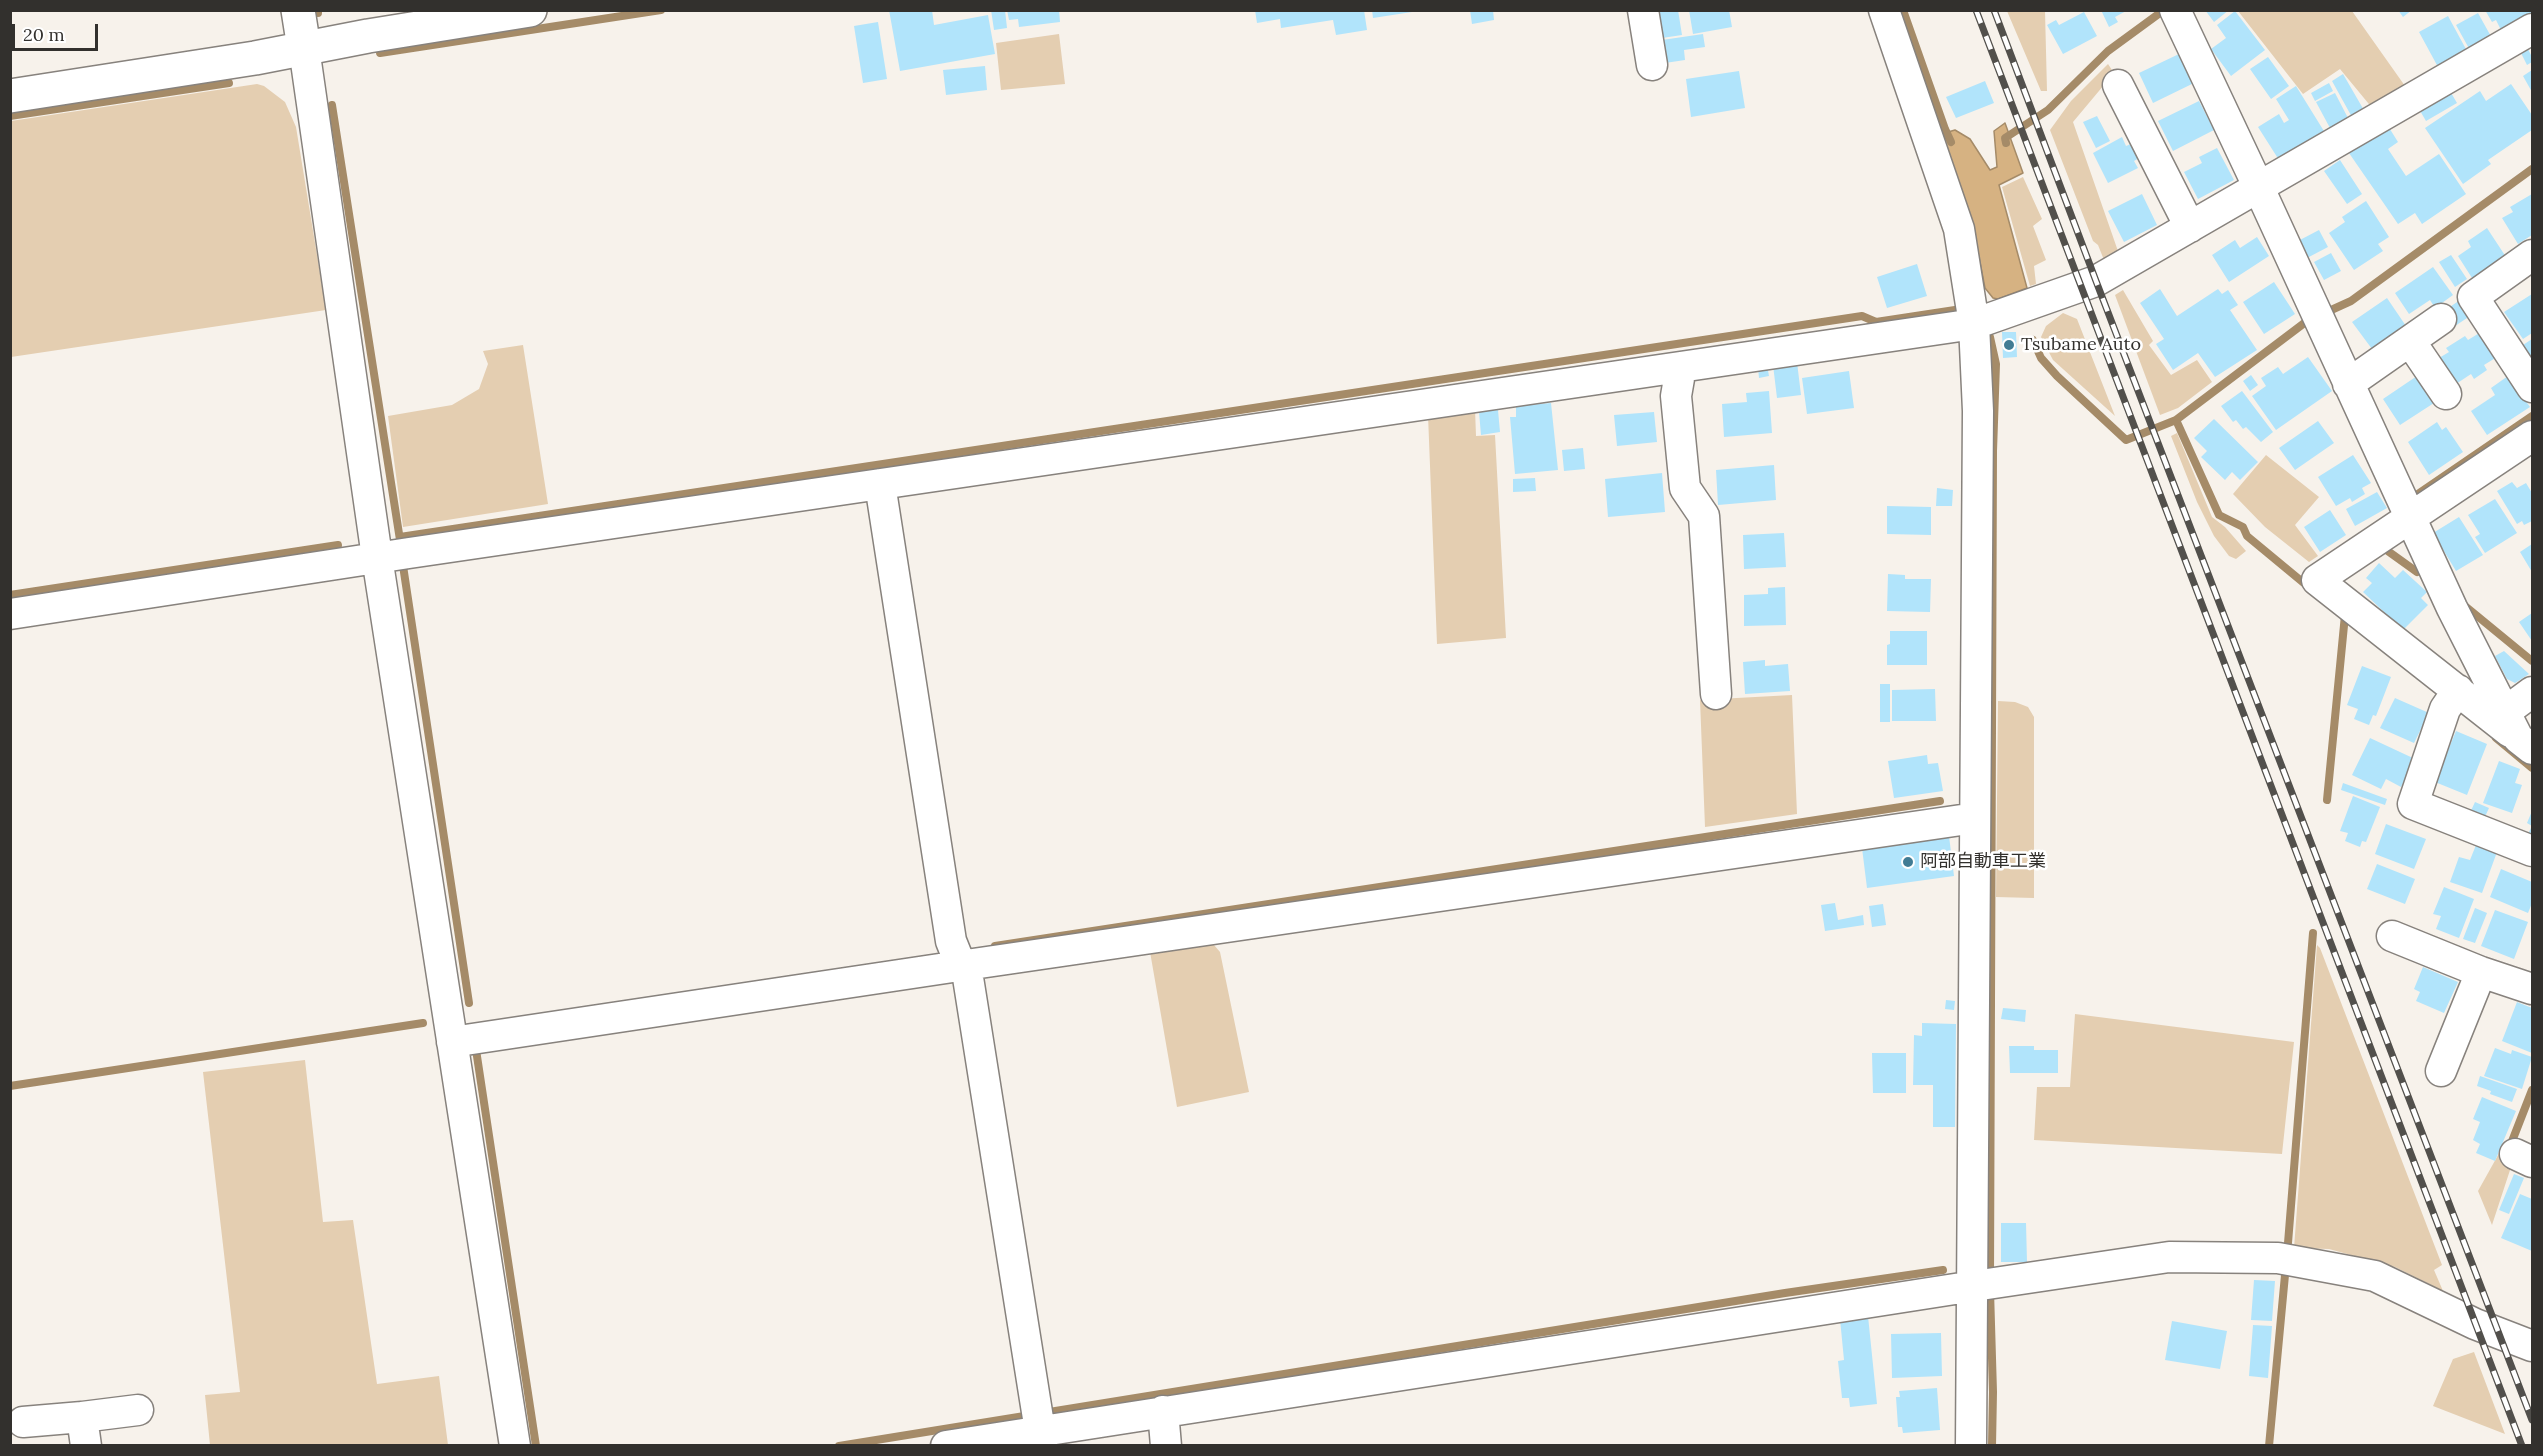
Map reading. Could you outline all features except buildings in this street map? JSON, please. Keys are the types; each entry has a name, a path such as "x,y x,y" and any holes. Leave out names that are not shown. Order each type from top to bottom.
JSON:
{"street":[{"path":"298,10 392,555 467,1040 515,1446"},
{"path":"10,96 530,10"},
{"path":"1643,10 1652,65"},
{"path":"1884,10 1959,229 1974,324 1978,411 1975,818 1985,1284 1971,1446"},
{"path":"2176,13 2406,509 2518,733"},
{"path":"10,614 392,555 1974,324 2096,281 2532,29"},
{"path":"2118,84 2190,227"},
{"path":"2532,255 2473,297 2532,387"},
{"path":"2348,384 2441,319"},
{"path":"2410,340 2446,394"},
{"path":"1681,367 1676,396 1685,488 1704,516 1716,694"},
{"path":"2518,733 2452,698 2318,580 2376,541 2406,509 2532,436"},
{"path":"880,484 1038,1418"},
{"path":"2518,733 2532,692"},
{"path":"2452,698 2413,804 2532,851"},
{"path":"467,1040 959,956 1975,818"},
{"path":"2392,936 2481,972 2532,989"},
{"path":"2441,1071 2481,972"},
{"path":"946,1446 1038,1418 1163,1411 2169,1257 2286,1259 2375,1276 2475,1324 2532,1346"},
{"path":"23,1422 138,1410"},
{"path":"1163,1411 1166,1446"},
{"path":"82,1417 86,1446"}],"shaded area":[{"path":"2007,11 2045,11 2047,91 2041,91"},
{"path":"2238,11 2352,11 2405,86 2373,109 2340,69 2303,94"},
{"path":"1059,34 1065,84 1001,90 996,43"},
{"path":"2108,64 2114,73 2073,122 2119,254 2104,260 2098,245 2093,241 2050,130 2071,101"},
{"path":"257,84 264,86 285,102 296,127 326,310 11,357 11,121"},
{"path":"2005,123 2023,173 1999,185 2027,288 1998,299 1993,298 1985,288 1973,227 1941,134 1955,130 1970,139 1990,170 1997,167 1994,131"},
{"path":"2023,177 2042,219 2033,226 2046,260 2034,266 2036,284 2030,286 2002,187"},
{"path":"2123,290 2153,341 2149,345 2171,375 2197,360 2212,382 2178,408 2160,415 2115,295"},
{"path":"2063,313 2077,319 2115,416 2053,360 2041,337 2046,326"},
{"path":"523,345 548,504 403,527 388,416 452,405 479,389 488,364 483,351"},
{"path":"1475,409 1476,436 1495,435 1506,638 1437,644 1428,415"},
{"path":"2177,433 2212,517 2225,527 2246,551 2236,559 2229,556 2214,536 2197,502 2171,436"},
{"path":"2266,455 2319,497 2295,525 2318,556 2309,562 2265,527 2233,494"},
{"path":"1792,695 1797,814 1705,827 1700,700"},
{"path":"1998,701 2015,702 2028,707 2034,717 2034,898 1996,897"},
{"path":"1202,941 1214,945 1220,952 1249,1092 1177,1107 1149,946"},
{"path":"2317,945 2442,1265 2434,1270 2443,1291 2395,1267 2329,1249 2294,1248"},
{"path":"2075,1014 2294,1042 2282,1154 2034,1140 2037,1087 2070,1087"},
{"path":"305,1060 323,1222 353,1220 377,1384 439,1376 448,1445 210,1445 205,1395 240,1392 203,1072"},
{"path":"2502,1148 2512,1164 2492,1225 2478,1191"},
{"path":"2474,1352 2505,1434 2433,1406 2453,1359"}],"waterway":[{"path":"380,53 661,10"},
{"path":"1903,10 1951,142"},
{"path":"2006,143 2005,138 2048,110 2108,51 2164,10"},
{"path":"10,116 229,83"},
{"path":"332,105 400,540"},
{"path":"2176,420 2307,321 2351,301 2532,169"},
{"path":"400,537 1862,316 1876,322 1955,310"},
{"path":"1990,337 1996,364 1993,451 1990,1277"},
{"path":"2033,340 2041,358 2057,376 2126,440 2176,420 2219,515 2243,527 2247,536 2311,589"},
{"path":"2409,500 2532,416"},
{"path":"2378,544 2417,572"},
{"path":"10,595 338,545"},
{"path":"402,559 469,1003"},
{"path":"2465,606 2532,661"},
{"path":"2327,800 2345,615"},
{"path":"2496,738 2532,768"},
{"path":"995,946 1940,801"},
{"path":"2269,1446 2313,933"},
{"path":"10,1086 423,1023"},
{"path":"475,1043 536,1446"},
{"path":"2509,1149 2532,1090"},
{"path":"839,1446 1785,1293 1943,1270"},
{"path":"1990,1290 1992,1446"}],"railway":[{"path":"1976,10 2522,1446"},
{"path":"1994,10 2532,1420"}],"place":[{"name":"Tsubame Auto","path":"2009,345"},
{"name":"阿部自動車工業","path":"1908,862"}]}
